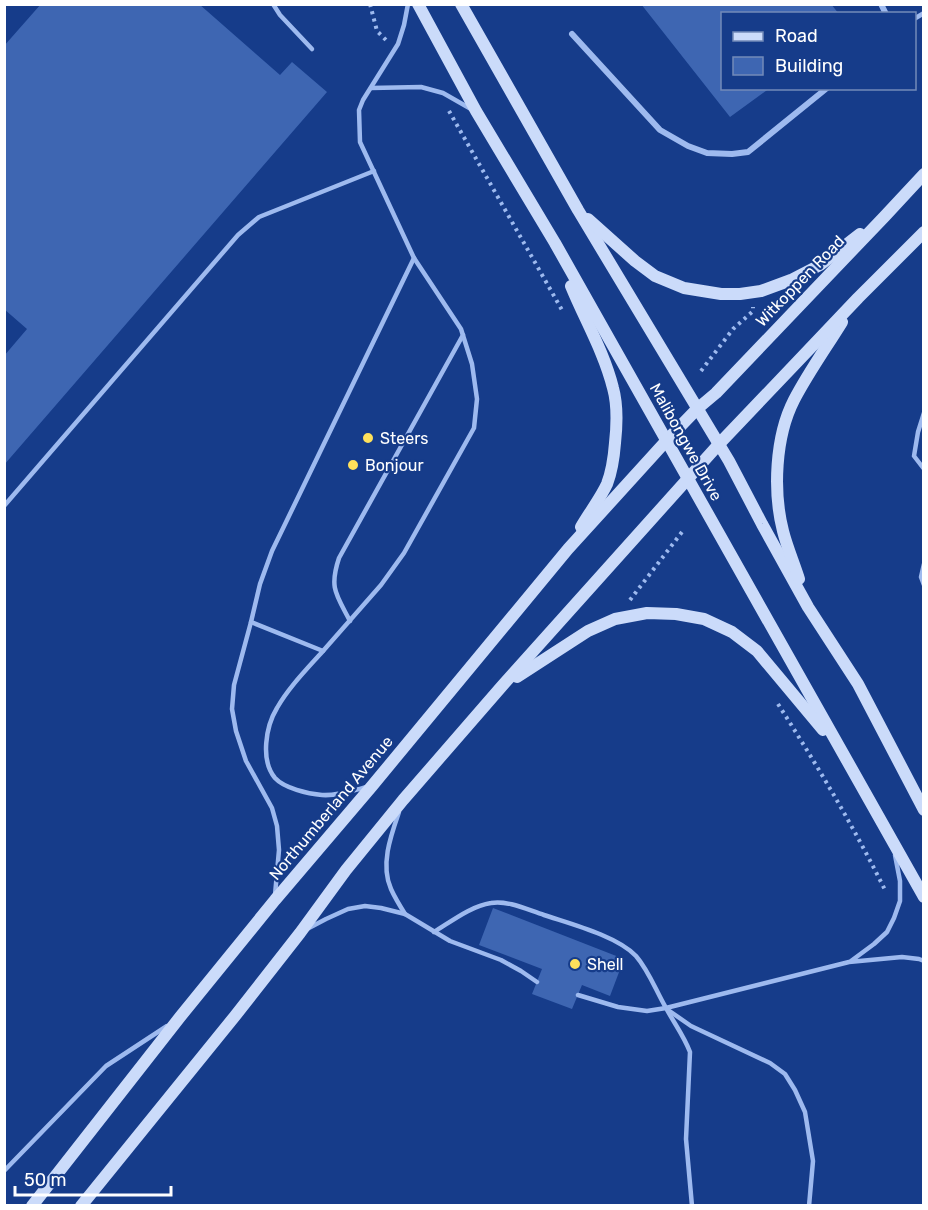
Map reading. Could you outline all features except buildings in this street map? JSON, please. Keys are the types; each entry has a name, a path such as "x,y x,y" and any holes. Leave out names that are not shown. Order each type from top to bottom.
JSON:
{"main road":[{"name":"Malibongwe Drive","path":"418,4 476,111 555,243 924,897"},
{"name":"Malibongwe Drive","path":"461,4 578,210 719,444 808,607 858,684 924,810"},
{"name":"Witkoppen Road","path":"667,440 716,393 924,174"},
{"path":"578,210 635,261 656,276 684,288 721,294 761,291 791,280 820,265 885,216"},
{"path":"81,1206 235,1016 346,870 502,686 719,444 924,232"},
{"path":"555,243 572,289 595,336 613,388 617,429 607,483 568,549"},
{"path":"808,607 783,530 777,492 780,447 785,422 793,401 858,298"},
{"name":"Northumberland Avenue","path":"32,1206 275,900 568,549 667,440"},
{"path":"502,686 588,631 615,619 647,613 676,614 704,619 732,632 757,651 843,754"}],"street":[{"path":"572,34 660,130 688,146 707,153 748,152 825,90"}],"lane":[{"path":"273,4 280,15 312,49"},
{"path":"372,786 343,793 323,795 304,793 275,778 267,762 266,741 277,708 289,691 381,585 404,553 474,428 477,399 471,364 461,329 414,258 360,142 358,110 398,44 408,4"},
{"path":"371,88 421,87 443,93 476,111"},
{"path":"4,506 238,235 259,217 374,171"},
{"path":"275,900 279,850 277,826 272,808 246,761 236,731 232,709 234,685 260,584 272,551 414,258"},
{"path":"350,621 333,586 334,571 339,558 463,335"},
{"path":"924,413 914,456 924,469"},
{"path":"924,564 921,577 924,585"},
{"path":"251,622 323,651"},
{"path":"403,801 392,833 387,870 390,887 405,914"},
{"path":"849,962 888,932 900,901 900,881 893,843"},
{"path":"434,932 482,904 507,903 570,923 627,948 644,967 686,1040 690,1052 686,1139 692,1206"},
{"path":"300,933 348,909 365,906 381,908 405,914 450,941 501,960 537,982"},
{"path":"578,995 618,1007 647,1011 849,962 902,957 924,961"},
{"path":"666,1008 691,1026 770,1063 785,1074 795,1090 807,1122 813,1161 809,1206"},
{"path":"4,1171 106,1066 180,1017"}],"path":[{"path":"370,4 377,31 386,40"},
{"path":"442,105 448,109 564,313"},
{"path":"701,371 733,329 753,311 752,304"},
{"path":"626,605 682,532"},
{"path":"774,698 860,839 887,892 887,899"}],"place":[{"name":"Steers","path":"368,438"},
{"name":"Bonjour","path":"353,465"},
{"name":"Shell","path":"575,964"}]}
